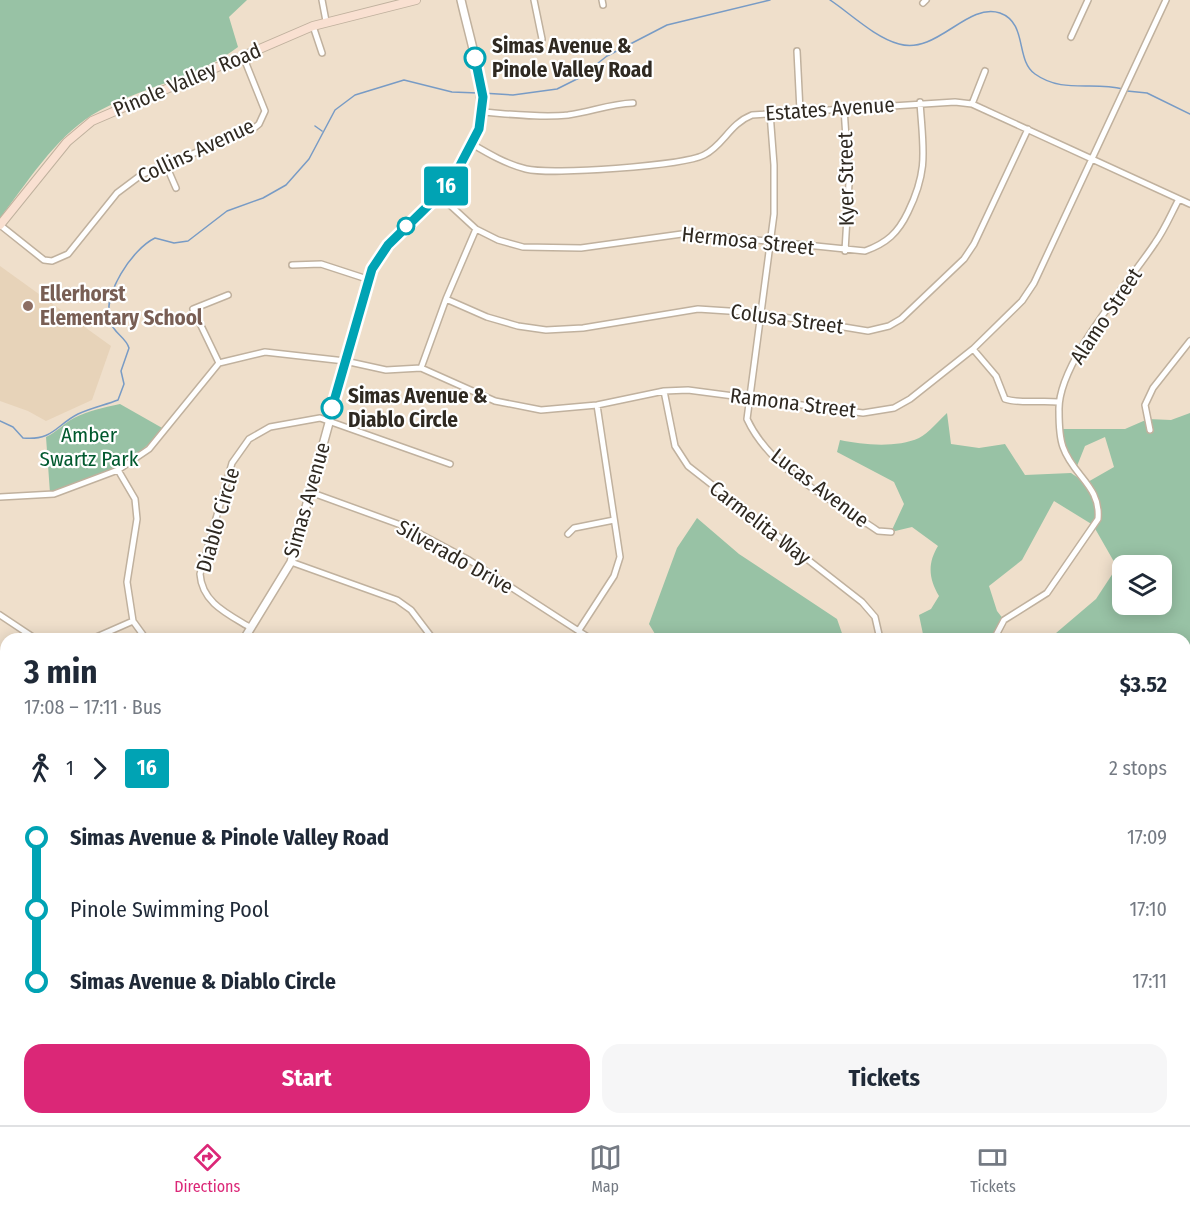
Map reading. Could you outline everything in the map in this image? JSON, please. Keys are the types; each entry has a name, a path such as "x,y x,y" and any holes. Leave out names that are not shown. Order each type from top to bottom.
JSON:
{"main road":[{"name":"Pinole Valley Road","path":"0,225 68,142 93,121 326,21 416,0"}],"street":[{"path":"322,0 326,21"},
{"name":"Simas Avenue","path":"248,633 291,562 367,279 388,245 439,195 456,173 472,144 482,111 480,81 461,0"},
{"path":"534,0 543,39"},
{"path":"1071,37 1088,0"},
{"name":"Ramona Street","path":"219,363 265,352 345,361 386,370 421,368 495,401 541,410 597,405 664,392 688,390 863,413 894,408 910,399 973,349 1022,301 1034,283 1166,0"},
{"path":"313,26 322,53"},
{"path":"797,51 800,111"},
{"name":"Collins Avenue","path":"0,225 44,260 60,259 68,254 125,185 259,124 265,111 243,56"},
{"path":"972,104 986,71"},
{"name":"Estates Avenue","path":"472,144 511,164 549,172 693,159 716,147 738,121 752,115 920,102 955,102 972,104 1190,204"},
{"name":"Hermosa Street","path":"439,195 476,229 510,244 553,249 689,232 845,251 865,251 879,246 899,230 923,176 920,102"},
{"path":"482,111 554,116 570,115 611,104 633,103"},
{"name":"Kyer Street","path":"844,108 849,183 845,251"},
{"name":"Lucas Avenue","path":"770,113 774,165 774,214 759,313 747,419 753,433 786,468 878,531 891,532"},
{"name":"Colusa Street","path":"446,299 487,317 518,327 546,330 583,328 698,309 759,313 868,331 889,326 901,319 964,259 974,244 1028,129"},
{"path":"166,165 176,188"},
{"name":"Alamo Street","path":"997,633 1004,620 1047,593 1098,519 1099,505 1092,488 1075,468 1063,448 1059,429 1058,402 1063,383 1077,356 1157,241 1179,199"},
{"path":"421,368 446,299 476,229"},
{"path":"292,265 321,264 367,279"},
{"path":"0,497 54,494 118,470 149,448 219,363 193,309 228,295"},
{"path":"1150,430 1145,405 1153,388 1190,341"},
{"path":"973,349 996,376 1005,399 1015,402 1033,400 1058,402"},
{"name":"Carmelita Way","path":"664,392 675,446 688,466 862,602 874,617 878,633"},
{"path":"579,630 614,576 620,557 597,405"},
{"name":"Diablo Circle","path":"251,628 208,599 200,586 200,574 232,463 249,439 270,427 320,418 329,420"},
{"path":"329,420 450,464"},
{"path":"118,470 135,499 137,519 127,582 133,621 142,633"},
{"name":"Silverado Drive","path":"310,492 409,528 469,560 583,633"},
{"path":"568,534 574,528 614,520"},
{"path":"291,562 397,600 411,610 428,633"},
{"path":"0,615 27,633"},
{"path":"106,633 133,621"}],"shaded area":[{"name":"Ellerhorst Elementary School","path":"0,266 111,346 92,400 46,421 28,411 0,401"}],"green space":[{"path":"0,0 247,0 229,17 238,47 203,68 110,105 78,125 42,162 0,218"},
{"name":"Amber Swartz Park","path":"120,404 164,429 140,452 113,471 83,485 50,493 46,437 70,420"},
{"path":"947,413 951,444 979,448 1005,444 1025,475 1071,473 1086,483 1114,467 1105,437 1085,446 1077,466 1063,448 1059,429 1125,429 1148,419 1171,420 1190,413 1190,633 1056,633 1096,599 1112,575 1112,615 1172,615 1172,555 1112,555 1112,558 1093,525 1054,501 1022,560 989,586 997,611 1004,620 997,633 923,633 919,615 931,609 939,596 931,577 932,559 938,546 912,527 891,532 904,504 894,482 837,452 840,440 880,445 901,443 923,436"},
{"path":"697,518 739,554 837,619 842,633 654,633 649,624 677,548"}],"waterway":[{"path":"482,93 513,95 557,89 579,78 607,56 667,25 770,0"},
{"path":"830,0 863,25 899,44 913,45 926,42 976,15 988,12 1000,13 1009,18 1014,25 1025,60 1035,74 1056,84 1123,89"},
{"path":"0,421 13,427 23,438 41,437 48,435 78,414 118,400 124,384 121,371 129,348 112,325 109,310 115,286 129,262 137,252 155,238 174,243 188,241 227,211 263,198 286,185 309,159 335,110 355,95 404,80 452,92 478,93"},
{"path":"1127,91 1147,93 1190,114"},
{"path":"315,126 322,131"}],"bus line":[{"name":"16","path":"332,408 367,279 372,269 388,245 439,195 456,173 479,129 483,97 475,58"}],"place":[{"name":"Simas Avenue & Pinole Valley Road","path":"475,58"},
{"name":"Ellerhorst Elementary School","path":"28,306"},
{"name":"Simas Avenue & Diablo Circle","path":"332,408"}]}
